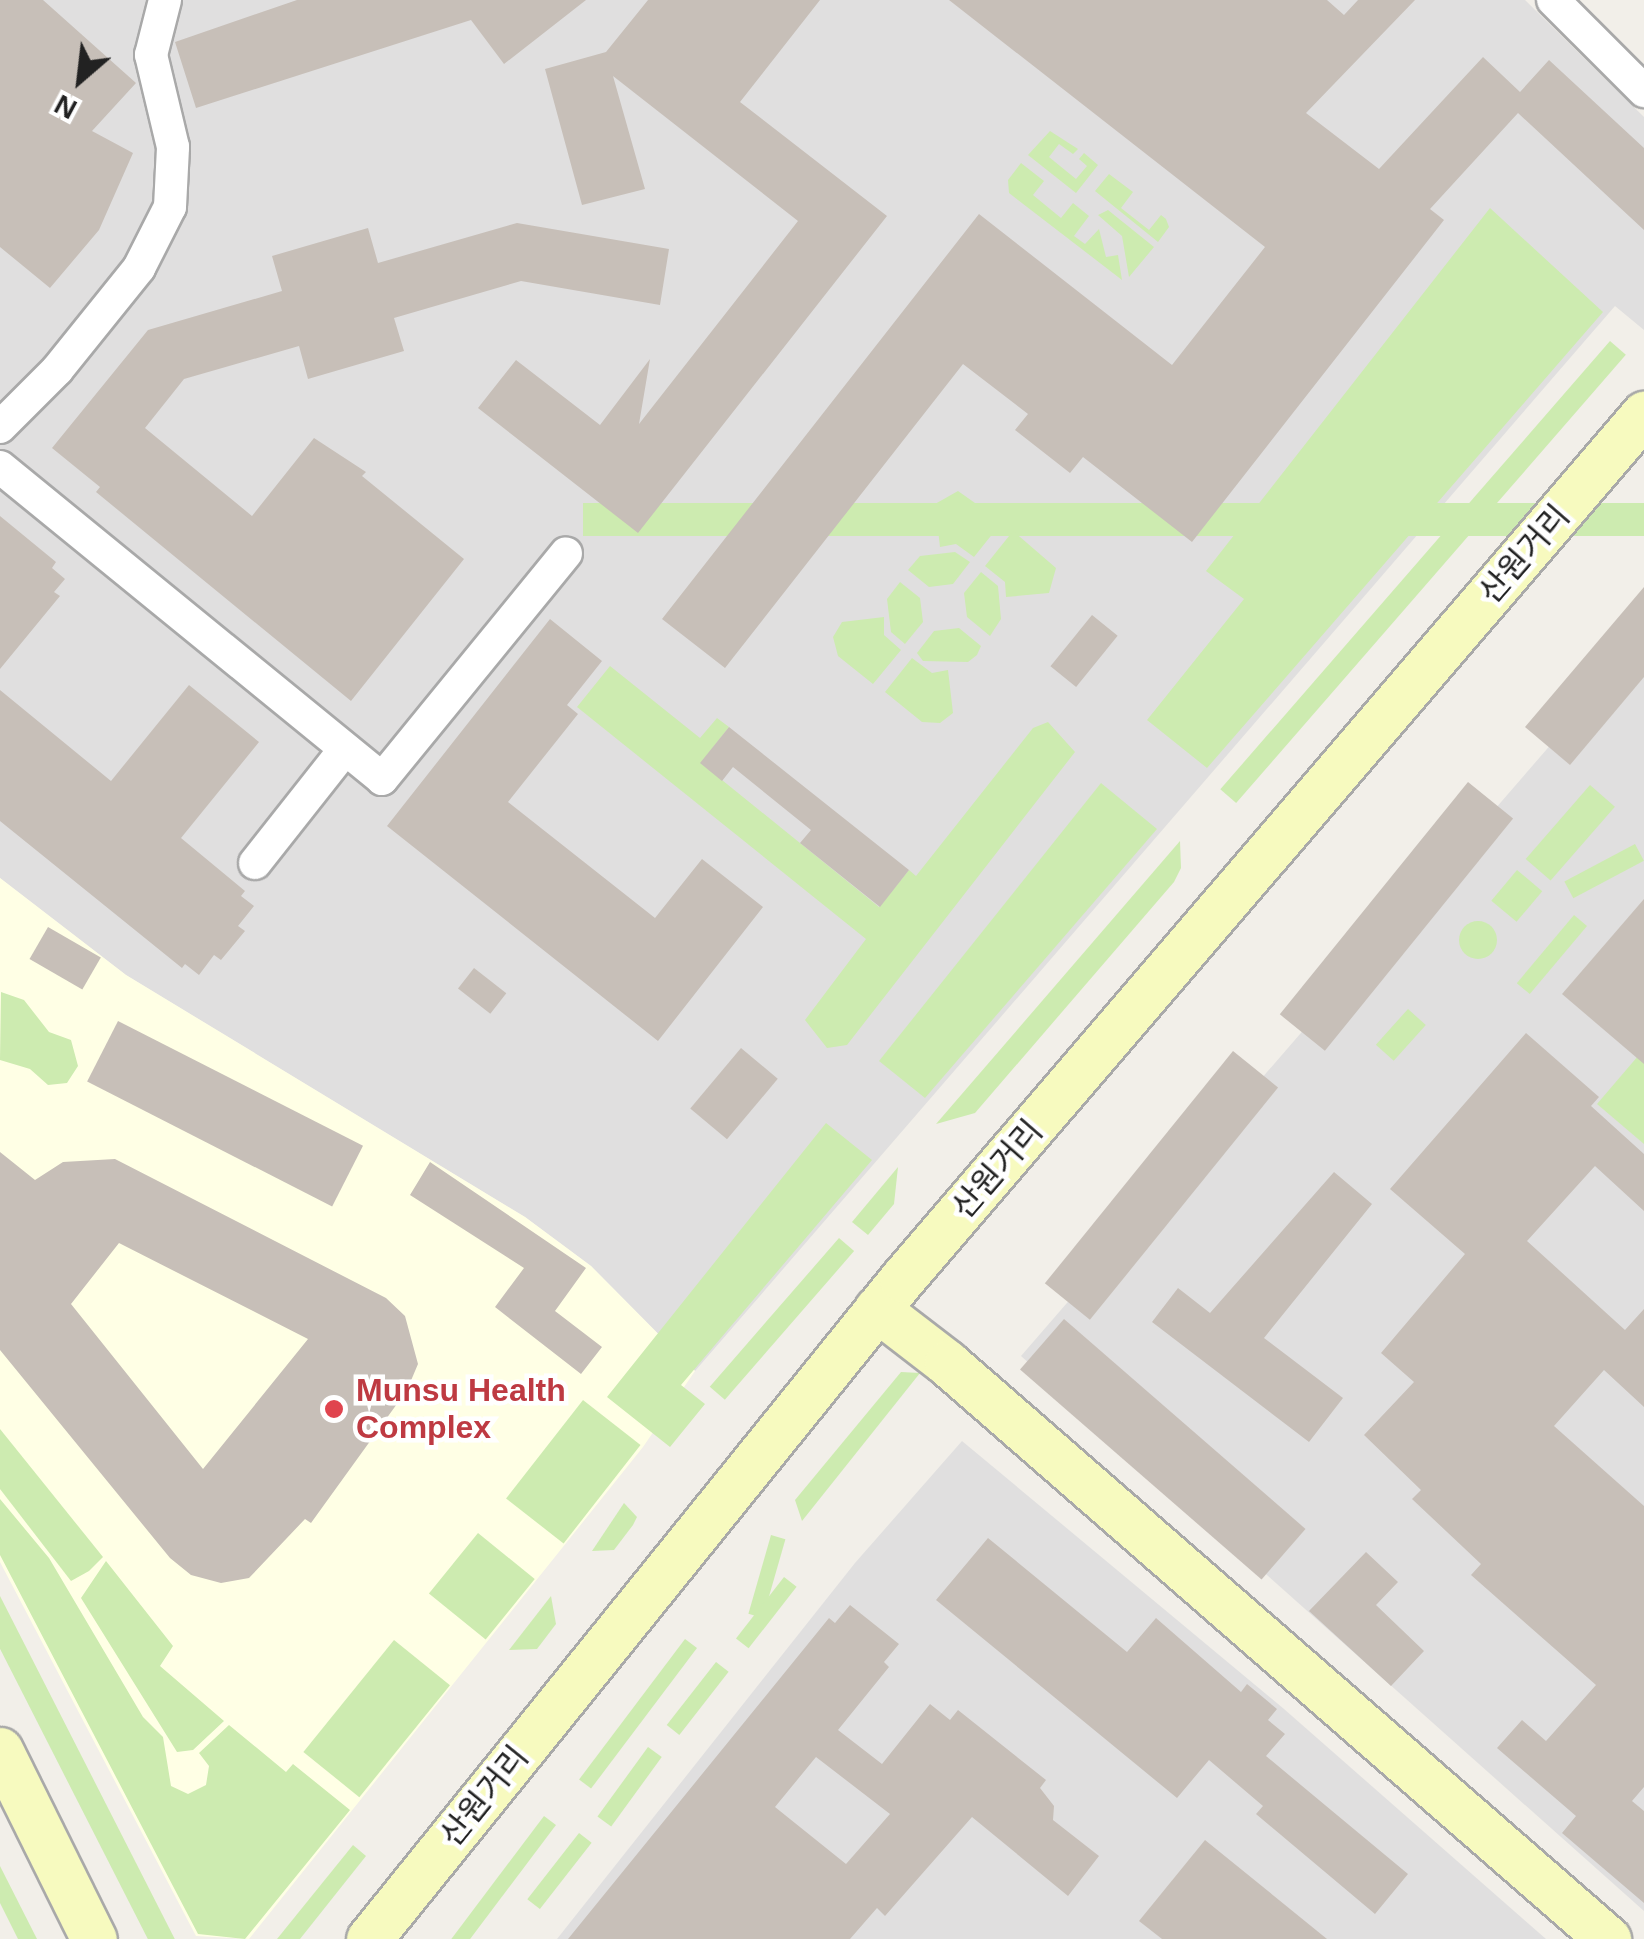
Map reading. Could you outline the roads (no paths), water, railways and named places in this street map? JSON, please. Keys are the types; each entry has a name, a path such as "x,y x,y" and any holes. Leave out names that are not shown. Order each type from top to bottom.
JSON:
{"main road":[{"name":"산원거리","path":"368,1939 877,1310 1644,414"},
{"path":"877,1310 948,1364 1608,1939"},
{"path":"0,1750 94,1939"}],"street":[{"path":"0,427 57,370 139,268 170,207 173,146 151,55 165,0"},
{"path":"1553,0 1644,91"},
{"path":"0,468 382,780 566,553"},
{"path":"255,863 345,749"}],"place":[{"name":"Munsu Health Complex","path":"334,1409"}]}
